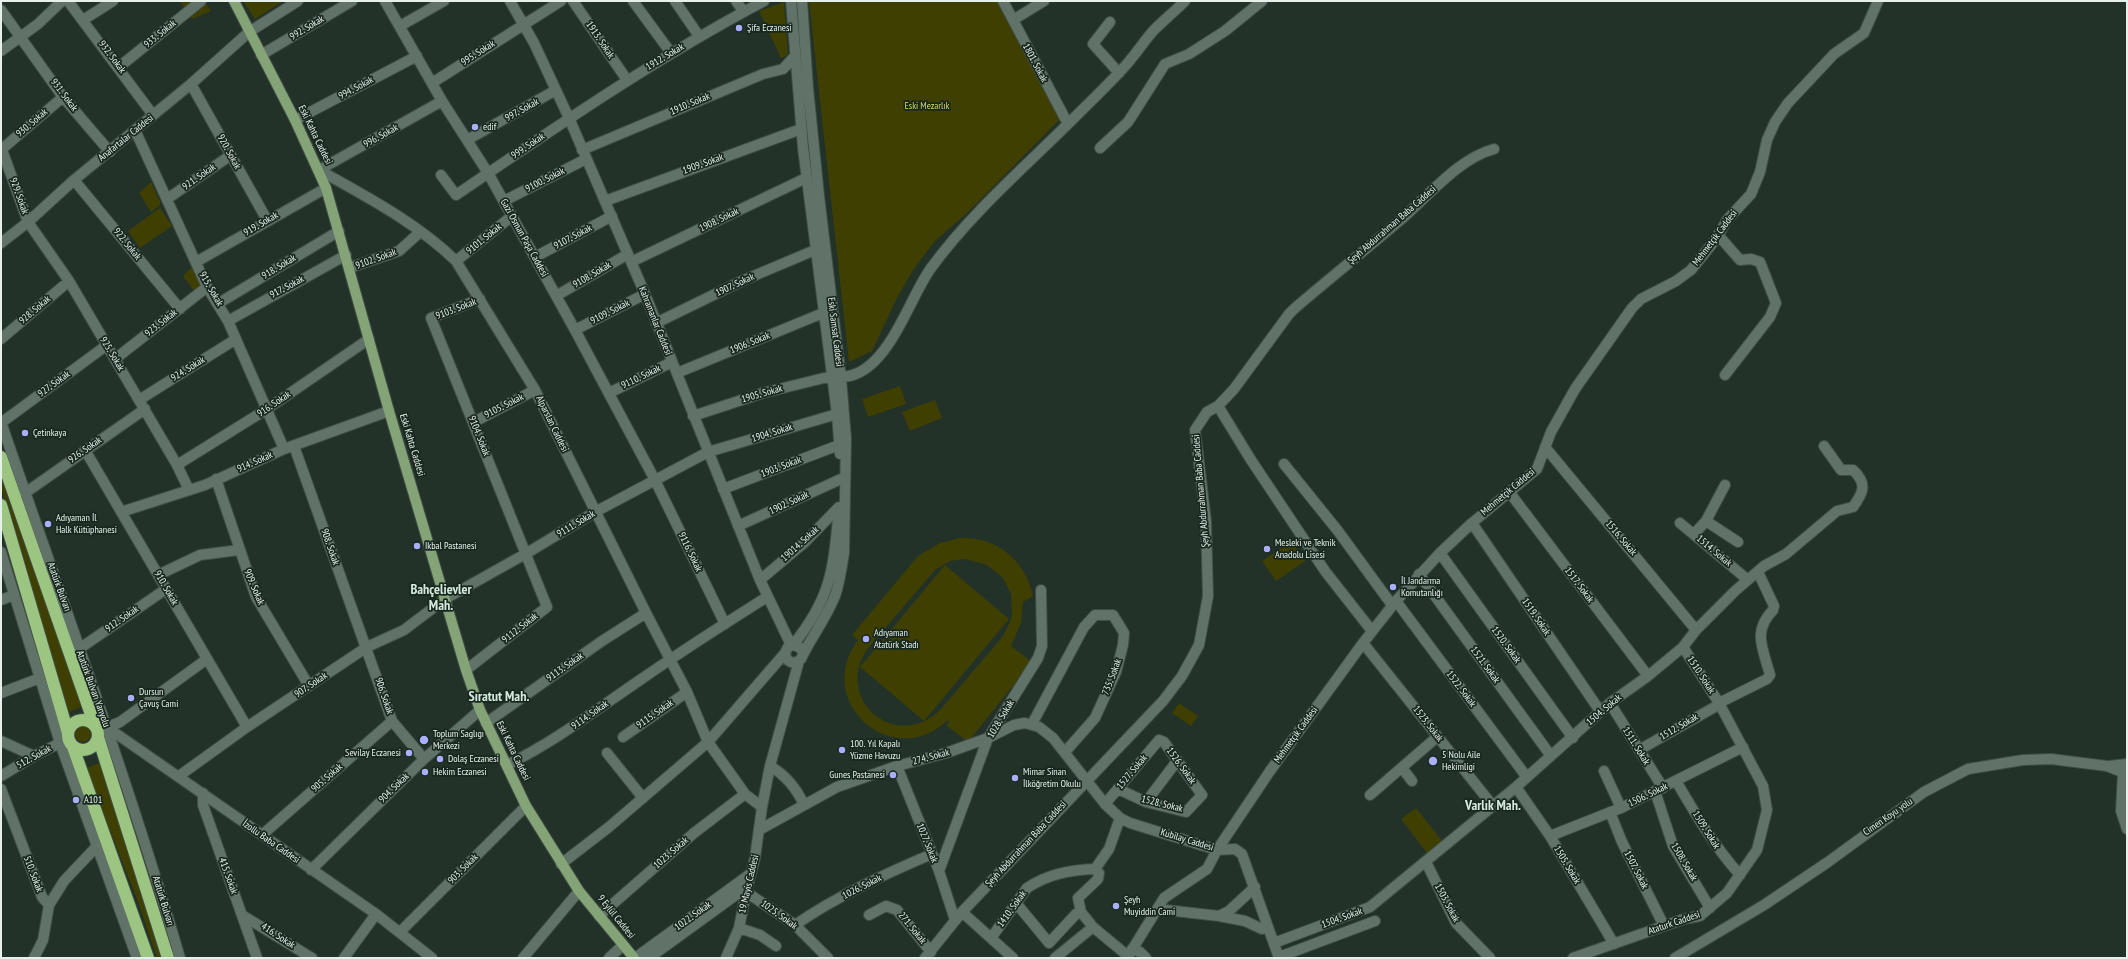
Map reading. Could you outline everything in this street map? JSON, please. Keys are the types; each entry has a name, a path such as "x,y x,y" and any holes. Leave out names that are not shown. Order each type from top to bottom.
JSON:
{"highway":[{"name":"Atatürk Bulvarı","path":"1,457 100,730 168,958"},
{"path":"1,505 67,741 148,958"},
{"path":"79,720 91,722 100,730 97,742 89,749 78,750 67,741 73,723 79,720"}],"main road":[{"name":"Eski Kahta Caddesi","path":"234,1 295,120 326,188 340,231 389,411 466,670 480,710 526,806 579,891"},
{"name":"9 Eylül Caddesi","path":"579,891 634,958"}],"street":[{"path":"1,51 62,1"},
{"name":"932. Sokak","path":"68,1 84,20 153,115"},
{"path":"84,20 113,1"},
{"name":"933. Sokak","path":"119,67 201,1"},
{"name":"Anafartalar Caddesi","path":"1,243 28,222 74,180 191,84 249,32 298,1"},
{"name":"992. Sokak","path":"261,55 352,1"},
{"name":"Gazi Osman Paşa Caddesi","path":"385,1 442,101 504,201 655,480"},
{"path":"400,26 444,1"},
{"name":"Kahramanlar Caddesi","path":"510,1 524,23 556,90 612,216 767,597 790,648"},
{"name":"995. Sokak","path":"432,83 524,23 561,1"},
{"name":"1913. Sokak","path":"573,1 627,80"},
{"path":"633,1 671,53"},
{"path":"675,1 699,36"},
{"path":"736,1 744,12"},
{"name":"1912. Sokak","path":"569,118 699,36 764,1"},
{"name":"Eski Samsat Caddesi","path":"561,864 609,827 708,742 790,648 817,612 827,590 835,553 841,479 837,414 837,377 823,313 806,178 791,1"},
{"name":"Eski Samsat Caddesi","path":"801,658 836,593 844,553 846,439 837,377 808,88 802,1"},
{"name":"1801. Sokak","path":"1003,1 1068,124"},
{"path":"1013,20 1044,1"},
{"name":"1905. Sokak","path":"693,416 763,393 837,377 852,376 878,359 888,346 921,282 946,248 977,214 1119,73 1155,29 1185,1"},
{"path":"1100,148 1128,122 1165,64 1189,54 1225,31 1262,1"},
{"name":"Mehmetçik Caddesi","path":"1129,954 1164,898 1207,869 1217,850 1270,771 1363,642 1394,603 1440,552 1472,523 1510,493 1537,469 1551,432 1575,389 1632,308 1640,299 1676,281 1691,270 1718,235 1727,220 1751,194 1760,172 1767,140 1788,103 1834,54 1864,33 1878,1"},
{"name":"931. Sokak","path":"1,10 63,97 110,152"},
{"path":"1110,22 1093,44 1119,73"},
{"name":"994. Sokak","path":"295,120 417,56"},
{"name":"1910. Sokak","path":"584,154 763,74 783,69 795,56"},
{"name":"920. Sokak","path":"191,84 267,220"},
{"name":"997. Sokak","path":"467,140 556,90"},
{"name":"930. Sokak","path":"1,148 63,97"},
{"name":"996. Sokak","path":"319,170 442,101"},
{"name":"999. Sokak","path":"441,174 456,195 569,118"},
{"name":"1909. Sokak","path":"605,201 801,129"},
{"name":"915. Sokak","path":"135,130 207,287 219,303 228,321 284,449"},
{"name":"929. Sokak","path":"1,148 28,222"},
{"name":"Şeyh Abdurrahman Baba Caddesi","path":"928,955 962,912 1163,701 1182,676 1199,645 1208,596 1206,521 1195,430 1207,412 1218,406 1234,389 1295,308 1397,223 1468,159 1494,149"},
{"name":"9100. Sokak","path":"504,201 584,154"},
{"name":"921. Sokak","path":"167,199 231,155"},
{"name":"Alparslan Caddesi","path":"319,170 401,217 441,246 456,261 535,390 595,512 687,692 708,742"},
{"name":"1908. Sokak","path":"630,258 806,178"},
{"name":"922. Sokak","path":"74,180 180,308"},
{"name":"919. Sokak","path":"196,262 267,220 326,188"},
{"name":"9101. Sokak","path":"456,261 512,216"},
{"name":"9107. Sokak","path":"535,257 612,216"},
{"name":"925. Sokak","path":"28,222 69,282 145,409 177,465 189,490"},
{"name":"918. Sokak","path":"219,303 340,231"},
{"name":"9102. Sokak","path":"349,268 399,251 420,232"},
{"path":"1718,235 1740,260 1751,259 1760,262 1776,303 1770,317 1725,375"},
{"name":"1907. Sokak","path":"656,323 744,280 815,250"},
{"name":"917. Sokak","path":"228,321 346,255"},
{"name":"9108. Sokak","path":"556,296 630,258"},
{"name":"928. Sokak","path":"1,339 69,282"},
{"name":"923. Sokak","path":"115,359 207,287"},
{"name":"9109. Sokak","path":"575,330 645,294"},
{"name":"9103. Sokak","path":"431,318 480,299"},
{"name":"1906. Sokak","path":"677,373 823,313"},
{"name":"9104. Sokak","path":"431,318 527,554"},
{"name":"924. Sokak","path":"139,400 236,339"},
{"name":"916. Sokak","path":"177,465 267,409 369,339"},
{"name":"927. Sokak","path":"1,423 107,346"},
{"name":"9110. Sokak","path":"609,393 672,362"},
{"name":"9105. Sokak","path":"474,422 535,390"},
{"path":"1218,406 1251,460 1320,565 1372,631"},
{"name":"926. Sokak","path":"25,493 145,409"},
{"name":"914. Sokak","path":"121,512 189,490 284,449 389,411"},
{"name":"1904. Sokak","path":"708,452 837,414"},
{"name":"Atatürk Bulvarı Yanyolu","path":"1,423 79,649 100,730 180,958"},
{"name":"1903. Sokak","path":"723,489 839,445"},
{"name":"908. Sokak","path":"294,446 351,607 367,647"},
{"name":"1504. Sokak","path":"1274,943 1370,908 1516,787 1526,776 1573,738 1600,711 1648,676 1683,647 1696,630 1748,580 1786,554 1837,511 1852,507 1862,493 1863,485 1858,474 1853,470 1841,470 1824,446"},
{"name":"1516. Sokak","path":"1545,447 1696,630"},
{"name":"910. Sokak","path":"85,450 247,727"},
{"name":"9111. Sokak","path":"445,599 527,554 595,512 708,452"},
{"name":"1522. Sokak","path":"1284,464 1394,603 1526,776"},
{"name":"909. Sokak","path":"216,479 256,597 309,686"},
{"name":"1902. Sokak","path":"738,526 841,479"},
{"name":"9116. Sokak","path":"655,480 725,624"},
{"path":"1694,534 1706,520 1725,485"},
{"name":"1517. Sokak","path":"1510,493 1648,676"},
{"name":"19014. Sokak","path":"760,580 804,543 839,507"},
{"path":"1706,520 1738,542"},
{"name":"1519. Sokak","path":"1472,523 1600,711"},
{"name":"1514. Sokak","path":"1680,523 1748,580"},
{"path":"158,575 200,555 239,550"},
{"path":"1,552 40,678 67,741 97,846 137,958"},
{"name":"1520. Sokak","path":"1440,552 1573,738"},
{"name":"9112. Sokak","path":"466,670 547,607 527,554"},
{"name":"1512. Sokak","path":"1639,750 1719,703 1767,679 1770,675 1760,631 1764,620 1773,610 1774,606 1758,572"},
{"name":"1521. Sokak","path":"1419,574 1551,756"},
{"name":"912. Sokak","path":"79,649 166,589"},
{"name":"1028. Sokak","path":"939,871 988,738 1038,658 1042,646 1041,590"},
{"path":"1,600 14,595"},
{"name":"9114. Sokak","path":"507,765 532,753 562,734 670,660 767,597"},
{"name":"907. Sokak","path":"180,776 247,727 367,647 404,630 445,599"},
{"name":"9113. Sokak","path":"486,723 602,641 646,613"},
{"name":"735. Sokak","path":"1032,724 1084,627 1095,615 1113,615 1124,633 1123,645 1116,672 1095,718 1065,752"},
{"name":"1523. Sokak","path":"1363,642 1492,806"},
{"path":"799,646 801,658 790,662 786,659 790,648 799,646"},
{"name":"906. Sokak","path":"367,647 392,721 424,759"},
{"name":"1510. Sokak","path":"1683,647 1719,703"},
{"name":"19 Mayis Caddesi","path":"726,958 739,928 746,889 755,858 762,806 770,766 801,658"},
{"path":"100,730 120,722 207,659"},
{"path":"1,693 40,678"},
{"name":"9115. Sokak","path":"623,737 687,692"},
{"name":"1511. Sokak","path":"1610,703 1639,750 1659,790"},
{"name":"Ataturk Caddesi","path":"1572,958 1684,919 1700,916 1727,893 1740,875 1746,863 1757,850 1767,810 1763,786 1719,703"},
{"name":"904. Sokak","path":"310,870 424,759 480,710"},
{"name":"905. Sokak","path":"262,835 392,721"},
{"name":"274. Sokak","path":"759,830 837,787 897,766 946,753 988,738 1017,724 1032,724"},
{"path":"1032,724 1042,729 1065,752 1086,781"},
{"name":"İzollu Baba Caddesi","path":"100,730 180,776 310,870 376,914 432,958"},
{"path":"1370,795 1438,737"},
{"name":"1526. Sokak","path":"1159,740 1164,742 1202,795"},
{"name":"1527. Sokak","path":"1105,804 1159,740"},
{"path":"1,741 34,756"},
{"name":"512. Sokak","path":"1,776 34,756 67,741"},
{"path":"708,742 745,794 762,806"},
{"name":"1506. Sokak","path":"1550,836 1622,808 1743,747"},
{"path":"608,753 643,798"},
{"name":"Cimen Koyu yolu","path":"1675,958 1764,905 1828,862 1924,792 1968,768 2023,760 2051,759 2107,766 2126,770"},
{"path":"1146,802 1177,761"},
{"path":"770,766 779,771 799,794 804,805"},
{"name":"1027. Sokak","path":"897,766 939,871 955,920"},
{"path":"1402,768 1412,781"},
{"path":"2126,770 2121,811 2127,829"},
{"path":"1604,771 1622,808"},
{"name":"Kubilay Caddesi","path":"1086,781 1105,804 1120,818 1217,850 1235,849 1242,854 1279,957"},
{"name":"1509. Sokak","path":"1676,781 1706,834 1721,854 1740,875"},
{"name":"1505. Sokak","path":"1516,787 1550,836 1614,944"},
{"name":"510. Sokak","path":"1,789 42,897 49,905"},
{"name":"1528. Sokak","path":"1118,789 1146,802 1186,812 1202,795"},
{"name":"1508. Sokak","path":"1659,790 1673,846 1710,908"},
{"name":"415. Sokak","path":"202,793 203,805 257,958"},
{"name":"1023. Sokak","path":"599,916 694,833 745,794"},
{"name":"903. Sokak","path":"400,932 526,806"},
{"name":"1507. Sokak","path":"1610,812 1622,842 1664,926"},
{"path":"1120,818 1109,849 1095,869 1099,873 1098,879 1078,898 1080,912 1093,927 1129,954 1140,952 1146,958"},
{"path":"34,958 43,940 49,905 64,881 97,846"},
{"name":"1026. Sokak","path":"795,925 822,907 932,854"},
{"name":"1503. Sokak","path":"1426,862 1456,922 1490,958"},
{"name":"1410. Sokak","path":"991,938 1027,888 1035,882 1068,870 1095,869"},
{"name":"1022. Sokak","path":"634,958 750,874"},
{"path":"1219,916 1229,912 1254,887"},
{"name":"1022. Sokak","path":"649,958 746,889"},
{"name":"1025. Sokak","path":"746,889 795,925 828,958"},
{"path":"526,957 579,891"},
{"path":"1016,903 1049,943 1076,914 1080,912"},
{"name":"271. Sokak","path":"869,915 886,906 897,910 928,955"},
{"path":"1157,909 1219,916 1245,921 1262,929 1268,927"},
{"path":"962,912 1013,958"},
{"path":"344,958 376,914"},
{"name":"416. Sokak","path":"242,915 312,958"},
{"path":"1279,957 1375,921"},
{"path":"1055,958 1093,927"},
{"path":"739,928 760,934 776,946"},
{"path":"610,958 624,945"}],"green space":[{"path":"180,1 204,1 211,11 192,19"},
{"path":"243,1 283,1 255,19"},
{"name":"Eski Mezarlık","path":"809,1 997,1 1060,119 968,212 935,241 913,270 897,298 872,351 849,362"},
{"path":"784,2 788,55 781,58 759,11"},
{"path":"151,182 161,204 151,212 139,193"},
{"path":"160,208 172,226 140,248 128,231"},
{"path":"193,266 202,285 195,292 183,276"},
{"path":"900,386 906,404 868,417 862,399"},
{"path":"935,400 942,418 910,431 902,412"},
{"path":"1,473 84,706 68,712 1,488"},
{"name":"Adıyaman Atatürk Stadı","path":"960,538 974,539 998,546 1008,553 1024,572 1033,596 1023,602 1021,623 1011,646 1032,662 968,742 947,726 949,719 927,734 905,738 883,734 865,723 852,706 845,686 846,663 858,640 852,635 918,556 940,543","holes":["965,559 987,565 1003,578 1011,594 1011,620 1003,636 941,709 924,721 906,726 889,723 874,714 864,702 858,685 859,667 868,648 935,570 950,561"]},
{"path":"1292,541 1305,561 1276,581 1262,561"},
{"path":"945,565 1009,619 924,721 860,667"},
{"path":"1179,703 1198,716 1191,726 1172,713"},
{"path":"80,726 86,726 91,731 89,740 86,742 80,742 75,737 75,731"},
{"path":"102,762 161,958 157,958 138,902 86,768"},
{"path":"1416,808 1442,841 1427,853 1401,819"}],"place":[{"name":"Şifa Eczanesi","path":"739,28"},
{"name":"edif","path":"475,127"},
{"name":"Çetinkaya","path":"25,433"},
{"name":"Adıyaman İl Halk Kütüphanesi","path":"48,524"},
{"name":"Ikbal Pastanesi","path":"417,546"},
{"name":"Mesleki ve Teknik Anadolu Lisesi","path":"1267,549"},
{"name":"İl Jandarma Komutanlığı","path":"1393,587"},
{"name":"Adıyaman Atatürk Stadı","path":"866,639"},
{"name":"Dursun Çavuş Cami","path":"131,698"},
{"name":"Toplum Saglıgı Merkezi","path":"424,740"},
{"name":"100. Yıl Kapalı Yüzme Havuzu","path":"842,750"},
{"name":"Sevilay Eczanesi","path":"409,753"},
{"name":"Dolaş Eczanesi","path":"440,759"},
{"name":"5 Nolu Aile Hekimligi","path":"1433,761"},
{"name":"Hekim Eczanesi","path":"425,772"},
{"name":"Gunes Pastanesi","path":"893,775"},
{"name":"Mimar Sinan İlköğretim Okulu","path":"1015,778"},
{"name":"A101","path":"76,800"},
{"name":"Şeyh Muyiddin Cami","path":"1116,906"}],"district":[{"name":"Bahçelievler Mah.","path":"441,598"},
{"name":"Sıratut Mah.","path":"499,697"},
{"name":"Varlık Mah.","path":"1493,806"}]}
